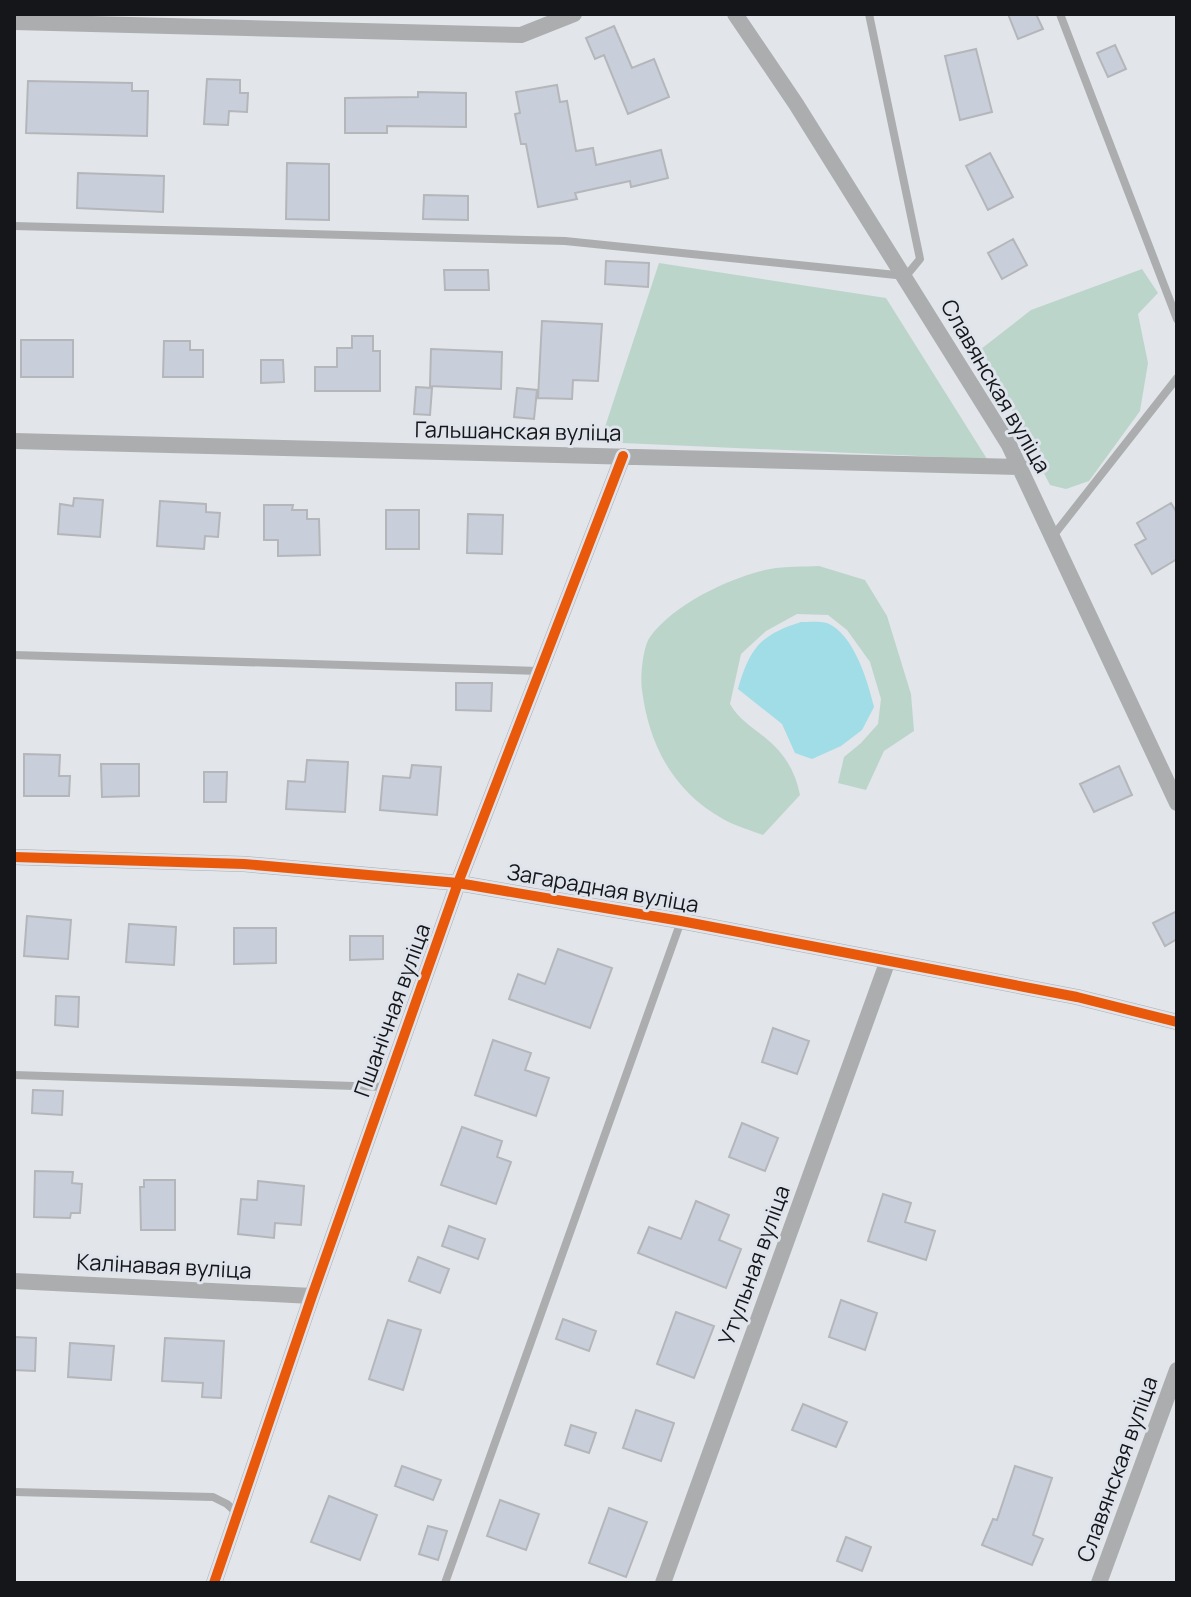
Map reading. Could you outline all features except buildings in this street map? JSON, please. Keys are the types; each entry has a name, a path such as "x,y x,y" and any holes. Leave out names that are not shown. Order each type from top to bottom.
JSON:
{"street":[{"path":"14,22 521,35 574,14"},
{"name":"Славянская вуліца","path":"735,14 906,276 1021,467 1177,803"},
{"name":"Гальшанская вуліца","path":"14,441 1021,467"},
{"name":"Пшанічная вуліца","path":"214,1583 458,883 623,456"},
{"name":"Загарадная вуліца","path":"14,857 244,864 458,883 681,921 887,963 1077,997 1177,1022"},
{"name":"Утульная вуліца","path":"663,1583 887,963"},
{"name":"Калінавая вуліца","path":"14,1281 312,1296"},
{"name":"Славянская вуліца","path":"1099,1583 1177,1370"}],"lane":[{"path":"14,226 565,241 906,276 920,259 869,14"},
{"path":"1060,14 1177,319"},
{"path":"1053,536 1177,378"},
{"path":"14,655 540,671"},
{"path":"445,1583 681,921"},
{"path":"14,1075 386,1087"},
{"path":"14,1492 213,1497 239,1515"}],"green space":[{"path":"659,263 886,298 987,459 600,442"},
{"path":"1142,269 1158,293 1138,314 1148,363 1140,411 1089,481 1066,489 1050,485 981,349 1031,310"},
{"path":"819,566 865,580 887,616 911,694 914,731 884,751 866,790 838,783 844,757 878,724 881,699 870,662 847,630 828,615 797,614 766,631 741,654 730,704 785,758 800,795 763,835 705,808 666,765 645,710 641,685 644,655 650,637 660,625 688,603 721,585 770,569"}],"water":[{"path":"801,622 827,623 845,637 858,660 874,707 862,730 841,746 812,759 795,753 782,724 738,689 747,663 759,645 776,632"}],"cycle path":[{"path":"214,1583 458,883 623,456"},
{"path":"14,857 244,864 458,883 681,921 1077,997 1177,1022"}]}
